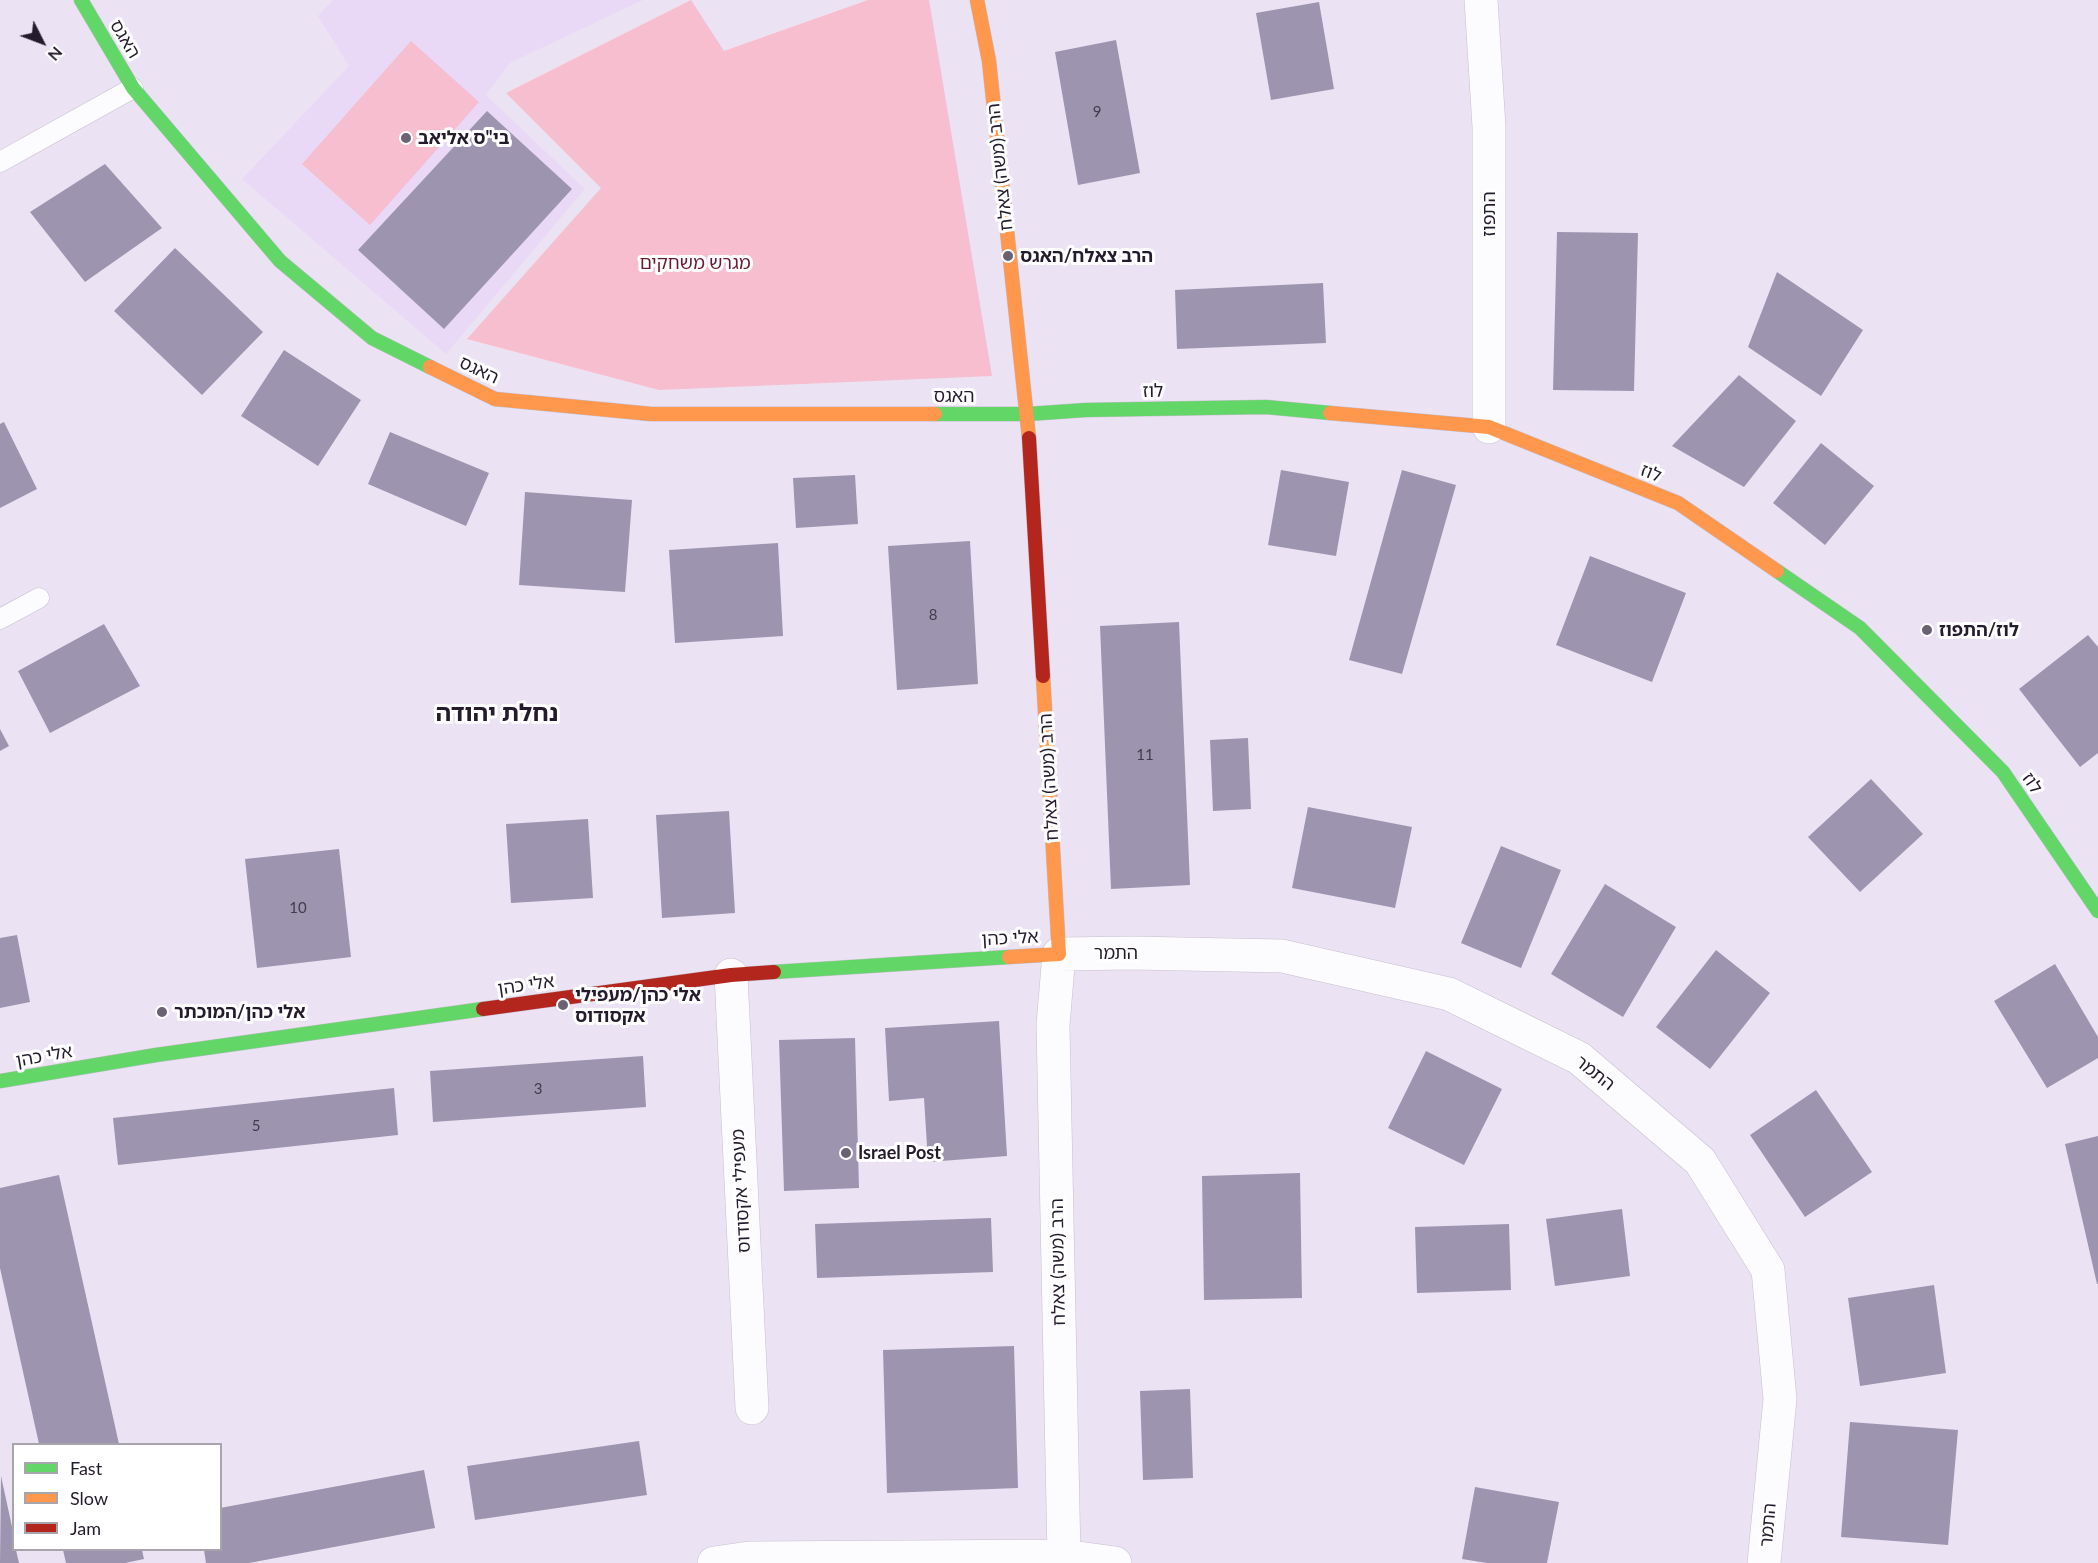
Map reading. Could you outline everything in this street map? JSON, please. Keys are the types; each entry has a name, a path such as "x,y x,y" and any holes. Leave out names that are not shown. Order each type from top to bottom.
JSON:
{"street":[{"name":"האגס","path":"81,0 134,88 280,261 372,338 495,399 651,414 1028,414"},
{"name":"הרב (משה) צאלח","path":"977,0 989,61 1028,414 1059,954 1053,1025 1064,1556"},
{"name":"התפוז","path":"1481,0 1489,127 1489,428"},
{"name":"לוז","path":"1028,414 1086,410 1266,407 1489,428 1678,503 1860,628 2003,772 2098,911"},
{"name":"אלי כהן","path":"0,1081 156,1055 731,975 1059,954"},
{"name":"התמר","path":"1059,954 1282,956 1449,994 1579,1058 1700,1161 1768,1270 1780,1399 1764,1563"},
{"name":"מעפילי אקסודוס","path":"731,975 752,1408"},
{"path":"714,1563 749,1558 1064,1556 1115,1563"}],"lane":[{"path":"0,162 134,88"},
{"path":"0,619 39,598"}],"shaded area":[{"name":"בי\"ס אליאב","path":"333,0 643,0 510,63 486,95 585,189 446,354 242,179 349,66 318,16"}],"green space":[{"name":"מגרש משחקים","path":"691,0 724,51 868,0 929,0 992,376 659,390 467,339 601,188 506,93"},
{"path":"411,41 479,102 370,225 302,164"}],"building":[{"path":"1319,2 1334,89 1271,100 1256,13"},
{"path":"1116,40 1140,173 1078,185 1055,52"},
{"path":"487,111 572,189 444,329 358,250"},
{"path":"105,164 162,228 85,282 30,212"},
{"path":"1557,232 1638,233 1634,391 1553,390"},
{"path":"175,248 263,332 202,395 114,311"},
{"path":"1777,272 1863,330 1821,396 1748,347"},
{"path":"1323,283 1326,343 1177,349 1175,290"},
{"path":"284,350 361,400 318,466 241,416"},
{"path":"1739,375 1796,421 1744,487 1672,446"},
{"path":"4,422 37,489 0,508 0,424"},
{"path":"390,432 489,473 466,526 368,484"},
{"path":"1821,443 1874,486 1825,545 1773,503"},
{"path":"1281,470 1349,482 1336,556 1268,545"},
{"path":"1402,470 1456,485 1402,674 1349,660"},
{"path":"855,475 858,524 796,528 793,478"},
{"path":"525,492 632,500 625,592 519,585"},
{"path":"970,541 978,684 897,690 888,546"},
{"path":"778,543 783,636 675,643 669,550"},
{"path":"1590,556 1686,593 1652,682 1556,645"},
{"path":"1179,622 1190,885 1111,889 1100,626"},
{"path":"104,624 140,686 50,733 18,671"},
{"path":"2088,635 2098,647 2098,753 2080,767 2019,689"},
{"path":"0,729 9,746 0,751"},
{"path":"1248,738 1251,809 1213,811 1210,740"},
{"path":"1871,779 1923,834 1860,892 1808,837"},
{"path":"1308,807 1412,827 1395,908 1292,888"},
{"path":"729,811 735,913 662,918 656,815"},
{"path":"588,819 593,898 511,903 506,824"},
{"path":"1501,846 1561,870 1521,968 1461,943"},
{"path":"339,849 351,957 257,968 245,859"},
{"path":"1605,884 1676,927 1623,1017 1551,974"},
{"path":"17,935 30,1002 0,1008 0,938"},
{"path":"1716,950 1770,993 1710,1069 1656,1027"},
{"path":"2055,964 2098,1037 2098,1058 2047,1088 1994,1001"},
{"path":"999,1021 1007,1156 928,1162 924,1098 889,1101 885,1028"},
{"path":"855,1038 859,1188 784,1191 779,1040"},
{"path":"1426,1051 1502,1089 1464,1165 1388,1128"},
{"path":"643,1056 646,1107 433,1122 430,1071"},
{"path":"394,1088 398,1135 118,1165 113,1118"},
{"path":"1816,1090 1872,1172 1805,1217 1750,1135"},
{"path":"2098,1136 2098,1284 2097,1284 2065,1144"},
{"path":"1300,1173 1302,1298 1204,1300 1202,1176"},
{"path":"59,1175 119,1443 39,1443 0,1268 0,1188"},
{"path":"1622,1209 1630,1276 1555,1286 1546,1219"},
{"path":"991,1218 993,1272 817,1278 815,1224"},
{"path":"1509,1224 1511,1290 1417,1293 1415,1227"},
{"path":"1934,1285 1946,1373 1860,1386 1848,1298"},
{"path":"1014,1346 1018,1488 887,1493 883,1350"},
{"path":"1190,1389 1193,1478 1143,1480 1140,1391"},
{"path":"1850,1422 1958,1430 1948,1545 1841,1537"},
{"path":"639,1441 647,1495 475,1520 467,1466"},
{"path":"424,1470 435,1528 249,1563 206,1563 204,1551 222,1551 222,1508"},
{"path":"1,1476 12,1527 12,1551 16,1551 19,1563 0,1563"},
{"path":"1475,1487 1559,1502 1547,1563 1487,1563 1462,1559"},
{"path":"63,1551 142,1551 144,1559 125,1563 66,1563"}],"traffic: fast":[{"path":"81,0 133,88 280,261 372,338 430,367"},
{"path":"935,414 1028,414 1086,410 1266,407 1330,413"},
{"path":"1777,571 1860,628 2003,772 2098,911"},
{"path":"774,972 1009,957"},
{"path":"0,1081 156,1055 483,1009"}],"traffic: slow":[{"path":"977,0 989,61 1029,438"},
{"path":"430,367 495,399 651,414 935,414"},
{"path":"1330,413 1489,427 1678,503 1777,571"},
{"path":"1009,957 1059,954 1043,676"}],"traffic: jam":[{"path":"1029,438 1043,676"},
{"path":"483,1009 731,975 774,972"}],"place":[{"name":"בי\"ס אליאב","path":"406,138"},
{"name":"הרב צאלח/האגס","path":"1008,256"},
{"name":"לוז/התפוז","path":"1927,630"},
{"name":"אלי כהן/מעפילי אקסודוס","path":"563,1005"},
{"name":"אלי כהן/המוכתר","path":"162,1012"},
{"name":"Israel Post","path":"846,1153"}],"district":[{"name":"נחלת יהודה","path":"497,713"}]}
